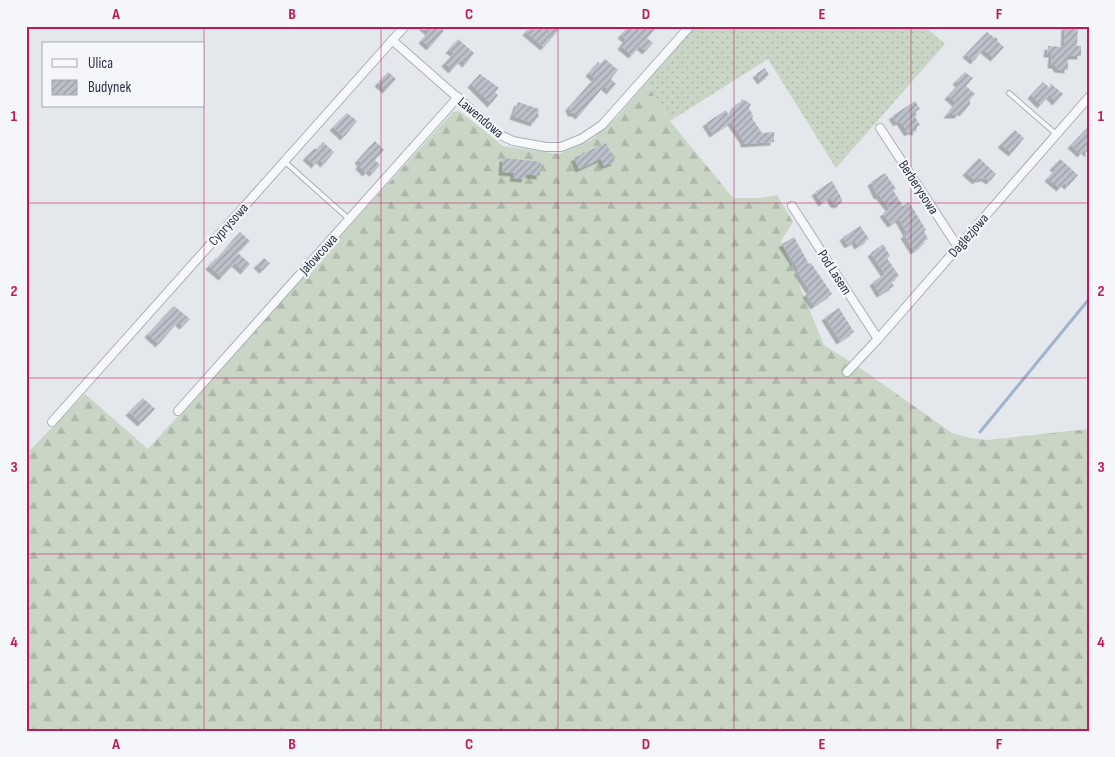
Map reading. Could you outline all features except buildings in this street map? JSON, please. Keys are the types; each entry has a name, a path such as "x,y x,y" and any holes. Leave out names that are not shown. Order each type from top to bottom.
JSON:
{"street":[{"name":"Cyprysowa","path":"52,422 405,26"},
{"name":"Lawendowa","path":"392,40 500,135 530,146 561,147 581,139 602,125 690,26"},
{"name":"Jałowcowa","path":"178,411 458,97"},
{"name":"Daglezjowa","path":"847,372 1089,97"},
{"name":"Berberysowa","path":"880,128 958,247"},
{"name":"Pod Lasem","path":"792,206 878,339"}],"lane":[{"path":"1009,93 1056,134"},
{"path":"284,161 349,219"}],"green space":[{"path":"696,26 924,26 945,44 836,168 768,59 670,121 646,83"},
{"path":"646,83 670,121 733,198 760,198 777,195 793,222 781,241 824,345 952,433 987,440 1089,429 1089,731 26,731 26,454 85,394 148,449 453,112 459,111 503,146 559,154 591,140 616,118"}],"waterway":[{"path":"980,432 1089,299"}]}
